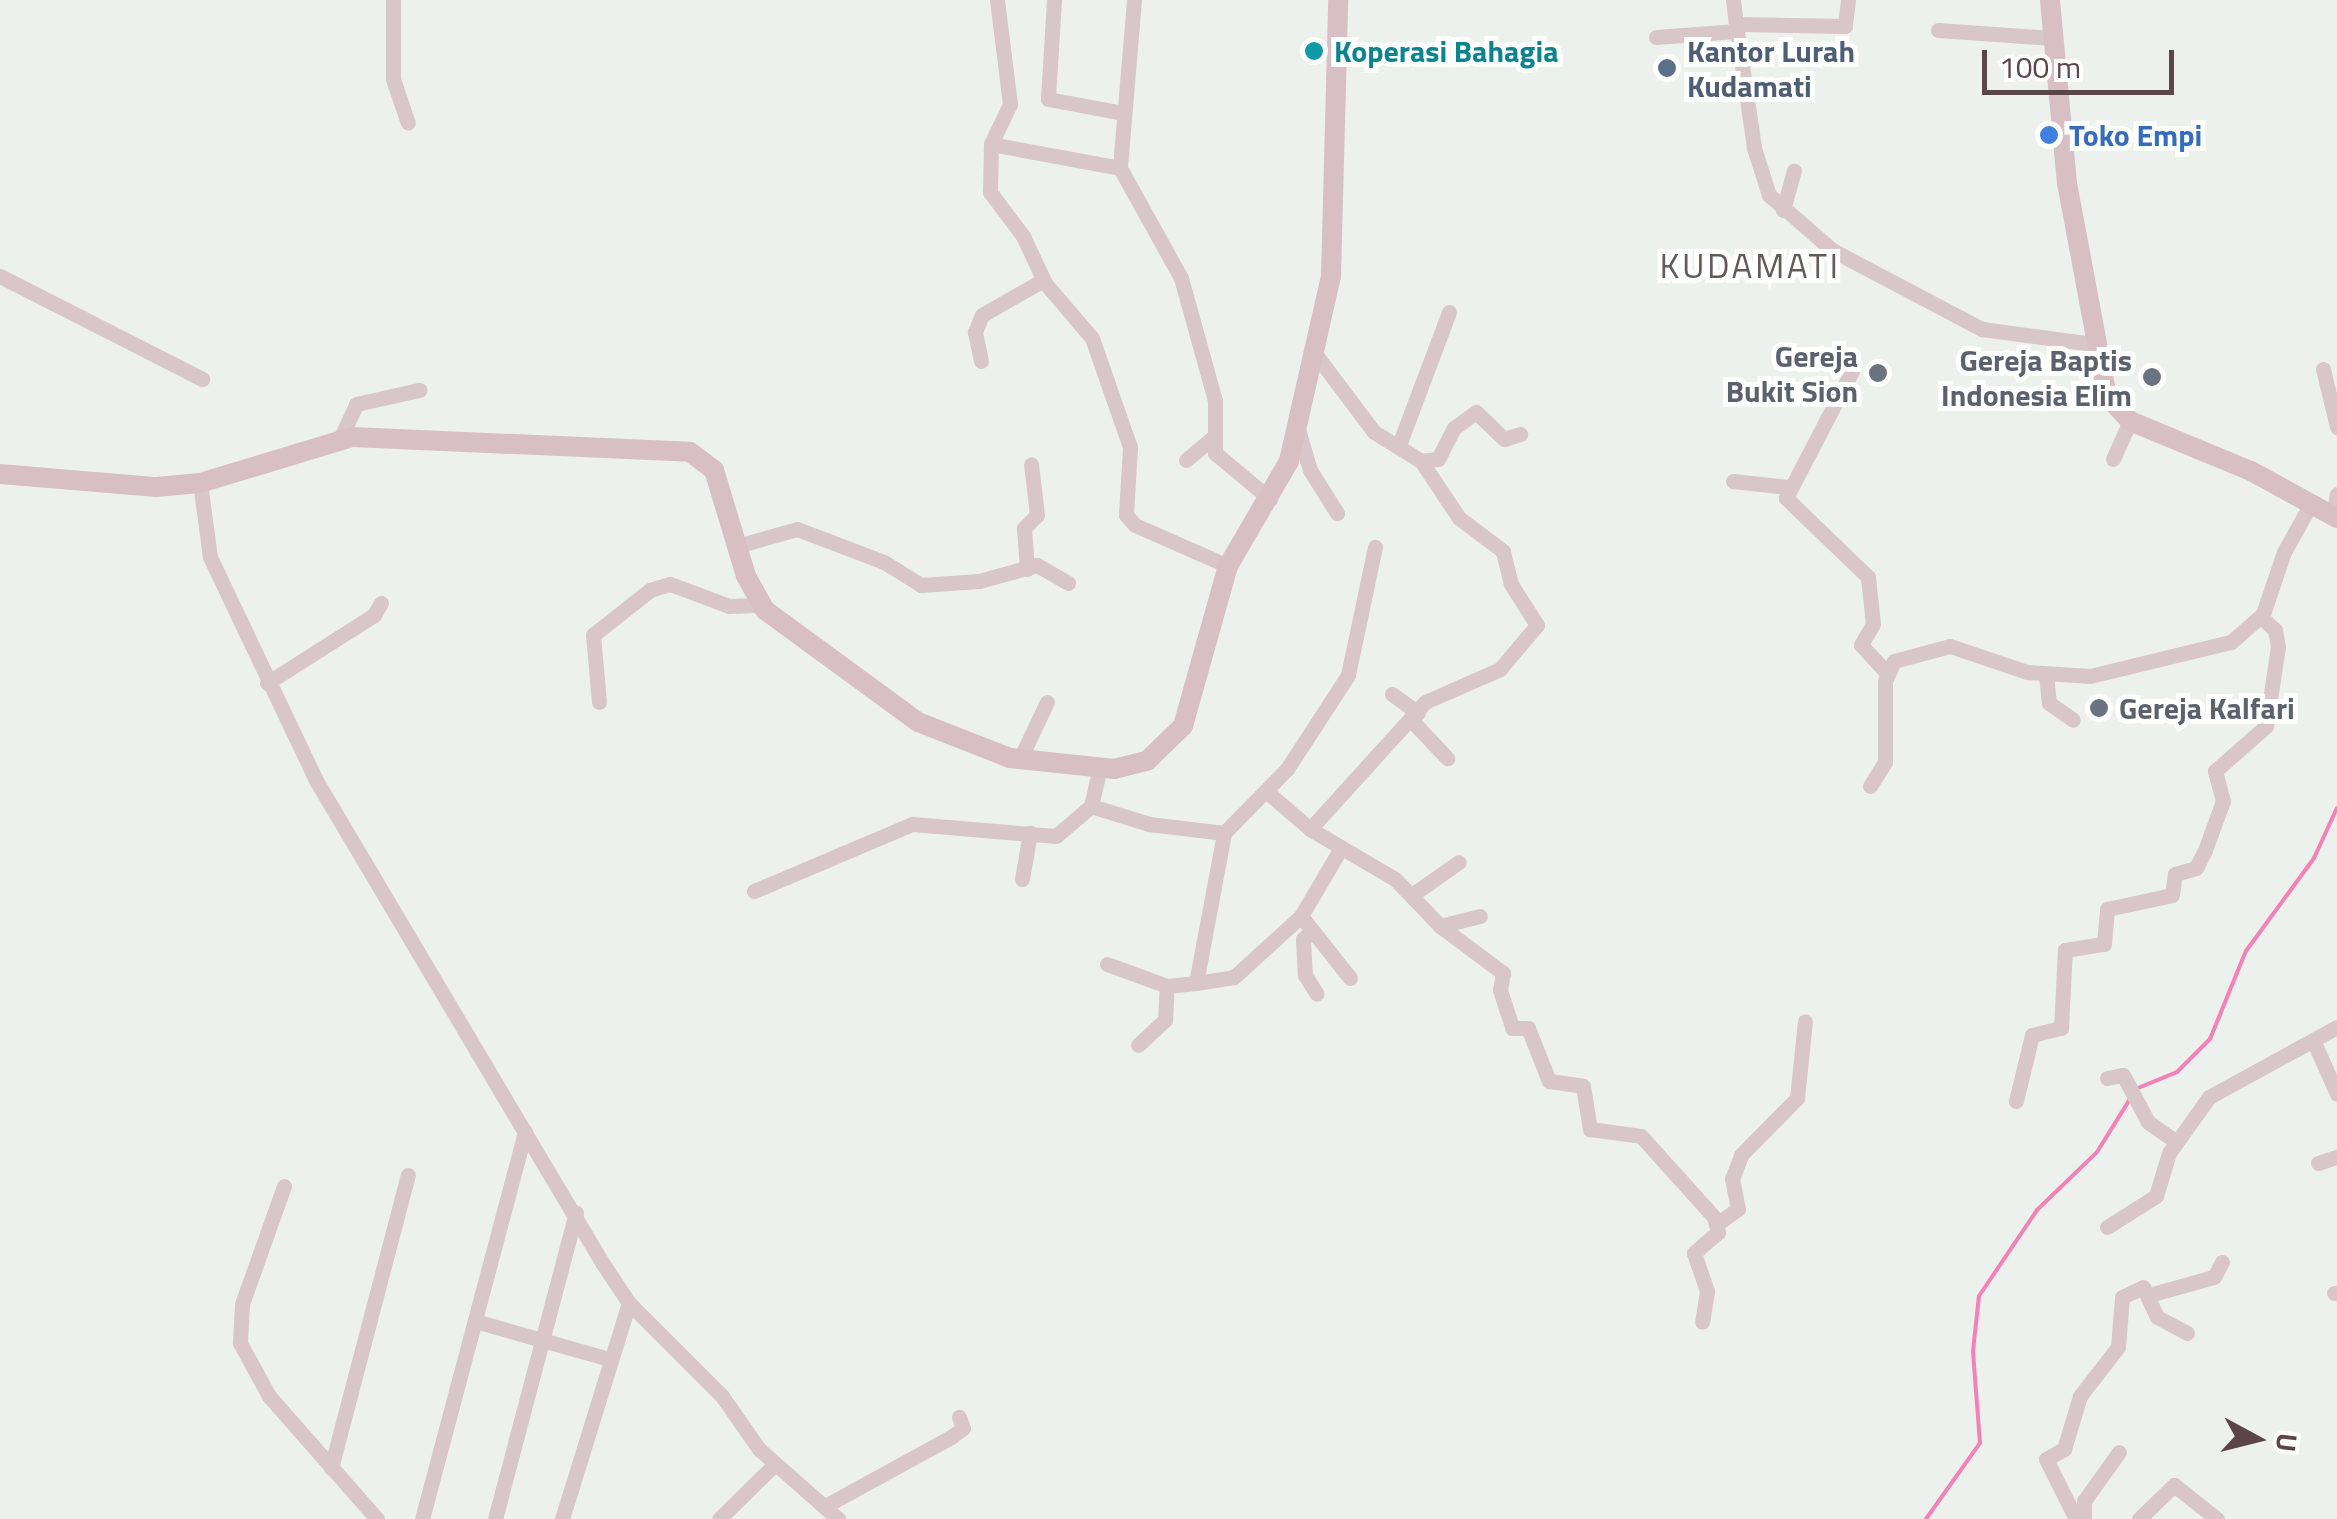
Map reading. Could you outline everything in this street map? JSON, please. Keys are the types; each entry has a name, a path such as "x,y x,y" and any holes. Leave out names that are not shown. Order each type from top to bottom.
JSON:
{"street":[{"path":"392,0 393,79 408,122"},
{"path":"998,0 1010,104 990,144 990,192 1023,236 1044,280 1087,326 1128,440 1126,515 1135,526 1228,566"},
{"path":"1054,0 1048,99 1123,113"},
{"path":"1134,0 1120,168 1182,278 1215,401 1213,437 1220,460 1270,499"},
{"path":"0,474 156,487 200,483 340,439 690,452 714,470 762,605 918,722 986,753 1020,759 1100,767 1146,762 1176,736 1228,566 1270,499 1298,426 1331,276 1338,0"},
{"path":"1733,0 1757,163 1783,210 1858,266 1982,329 2093,344"},
{"path":"1656,37 1737,27 1844,26 1848,0"},
{"path":"2050,0 2093,344 2106,396 2130,421 2251,471 2309,507 2335,517 2337,494"},
{"path":"1938,30 2053,38"},
{"path":"990,144 1120,168"},
{"path":"1783,210 1794,170"},
{"path":"0,276 202,379"},
{"path":"980,361 975,332 982,316 1044,280"},
{"path":"1399,446 1449,312"},
{"path":"1310,829 1439,694 1500,669 1537,625 1511,584 1504,550 1459,518 1421,461 1374,432 1313,351"},
{"path":"2323,370 2337,427"},
{"path":"1852,371 1787,487 1788,504 1868,577 1873,624 1861,646 1886,672"},
{"path":"340,439 356,404 419,390"},
{"path":"1421,461 1438,459 1454,428 1476,412 1504,439 1520,434"},
{"path":"2114,459 2130,421"},
{"path":"1298,426 1310,470 1336,514"},
{"path":"1186,460 1213,437"},
{"path":"1027,568 1024,528 1037,515 1030,464"},
{"path":"1732,481 1787,487"},
{"path":"200,483 210,557 317,782 629,1303 722,1396 774,1464 838,1519"},
{"path":"1870,786 1885,762 1886,672 1894,661 1950,646 2046,675 2117,672 2232,642 2260,617 2309,507"},
{"path":"738,546 797,529 930,586 1043,566 1068,583"},
{"path":"1196,984 1224,833 1266,791 1348,675 1374,547"},
{"path":"599,702 593,635 650,590 670,584 729,606 762,605"},
{"path":"267,683 374,615 381,603"},
{"path":"2016,1101 2032,1034 2061,1028 2065,950 2104,944 2107,909 2172,894 2175,874 2196,868 2223,801 2215,770 2266,726 2278,648 2276,630 2260,617"},
{"path":"2046,675 2049,703 2073,720"},
{"path":"1392,694 1416,717 1447,758"},
{"path":"1020,759 1048,702"},
{"path":"754,891 912,824 1056,836 1091,806 1100,767"},
{"path":"1266,791 1310,829 1412,895 1440,926 1504,974 1500,990 1512,1028 1530,1032 1549,1082 1586,1089 1590,1129 1641,1136 1717,1224 1718,1232 1694,1254 1707,1290 1702,1322"},
{"path":"1091,806 1149,824 1224,833"},
{"path":"1022,879 1030,833"},
{"path":"1107,964 1167,986 1234,977 1300,916 1341,848"},
{"path":"1412,895 1458,862"},
{"path":"1300,916 1350,978"},
{"path":"1440,926 1480,916"},
{"path":"1312,930 1303,939 1305,976 1317,994"},
{"path":"1138,1045 1165,1020 1167,986"},
{"path":"1717,1224 1738,1209 1732,1179 1741,1155 1797,1098 1805,1021"},
{"path":"2107,1227 2156,1196 2175,1142 2217,1091 2337,1027"},
{"path":"2313,1040 2337,1094"},
{"path":"2108,1078 2123,1075 2148,1122 2175,1142"},
{"path":"422,1519 525,1131"},
{"path":"2318,1163 2337,1156"},
{"path":"331,1468 408,1175"},
{"path":"284,1186 242,1304 240,1343 269,1396 377,1519"},
{"path":"495,1519 576,1213"},
{"path":"2149,1296 2214,1277 2222,1262"},
{"path":"2076,1519 2046,1459 2064,1449 2080,1396 2118,1347 2122,1297 2139,1287 2149,1296 2162,1322 2186,1332"},
{"path":"562,1519 579,1480 609,1359 629,1303"},
{"path":"475,1321 609,1359"},
{"path":"825,1506 951,1437 964,1426 959,1417"},
{"path":"2084,1519 2084,1501 2119,1452"},
{"path":"718,1519 774,1464"},
{"path":"2140,1519 2174,1486 2217,1519"}],"waterway":[{"path":"2138,1088 2177,1072 2210,1039 2246,951 2314,858 2337,808"},
{"path":"1926,1519 1980,1443 1973,1351 1979,1296 2037,1210 2097,1152 2130,1099"}],"place":[{"name":"Koperasi Bahagia","path":"1314,51"},
{"name":"Kantor Lurah Kudamati","path":"1667,68"},
{"name":"Toko Empi","path":"2049,135"},
{"name":"Gereja Bukit Sion","path":"1878,373"},
{"name":"Gereja Baptis Indonesia Elim","path":"2152,377"},
{"name":"Gereja Kalfari","path":"2099,708"}],"district":[{"name":"KUDAMATI","path":"1750,265"}]}
